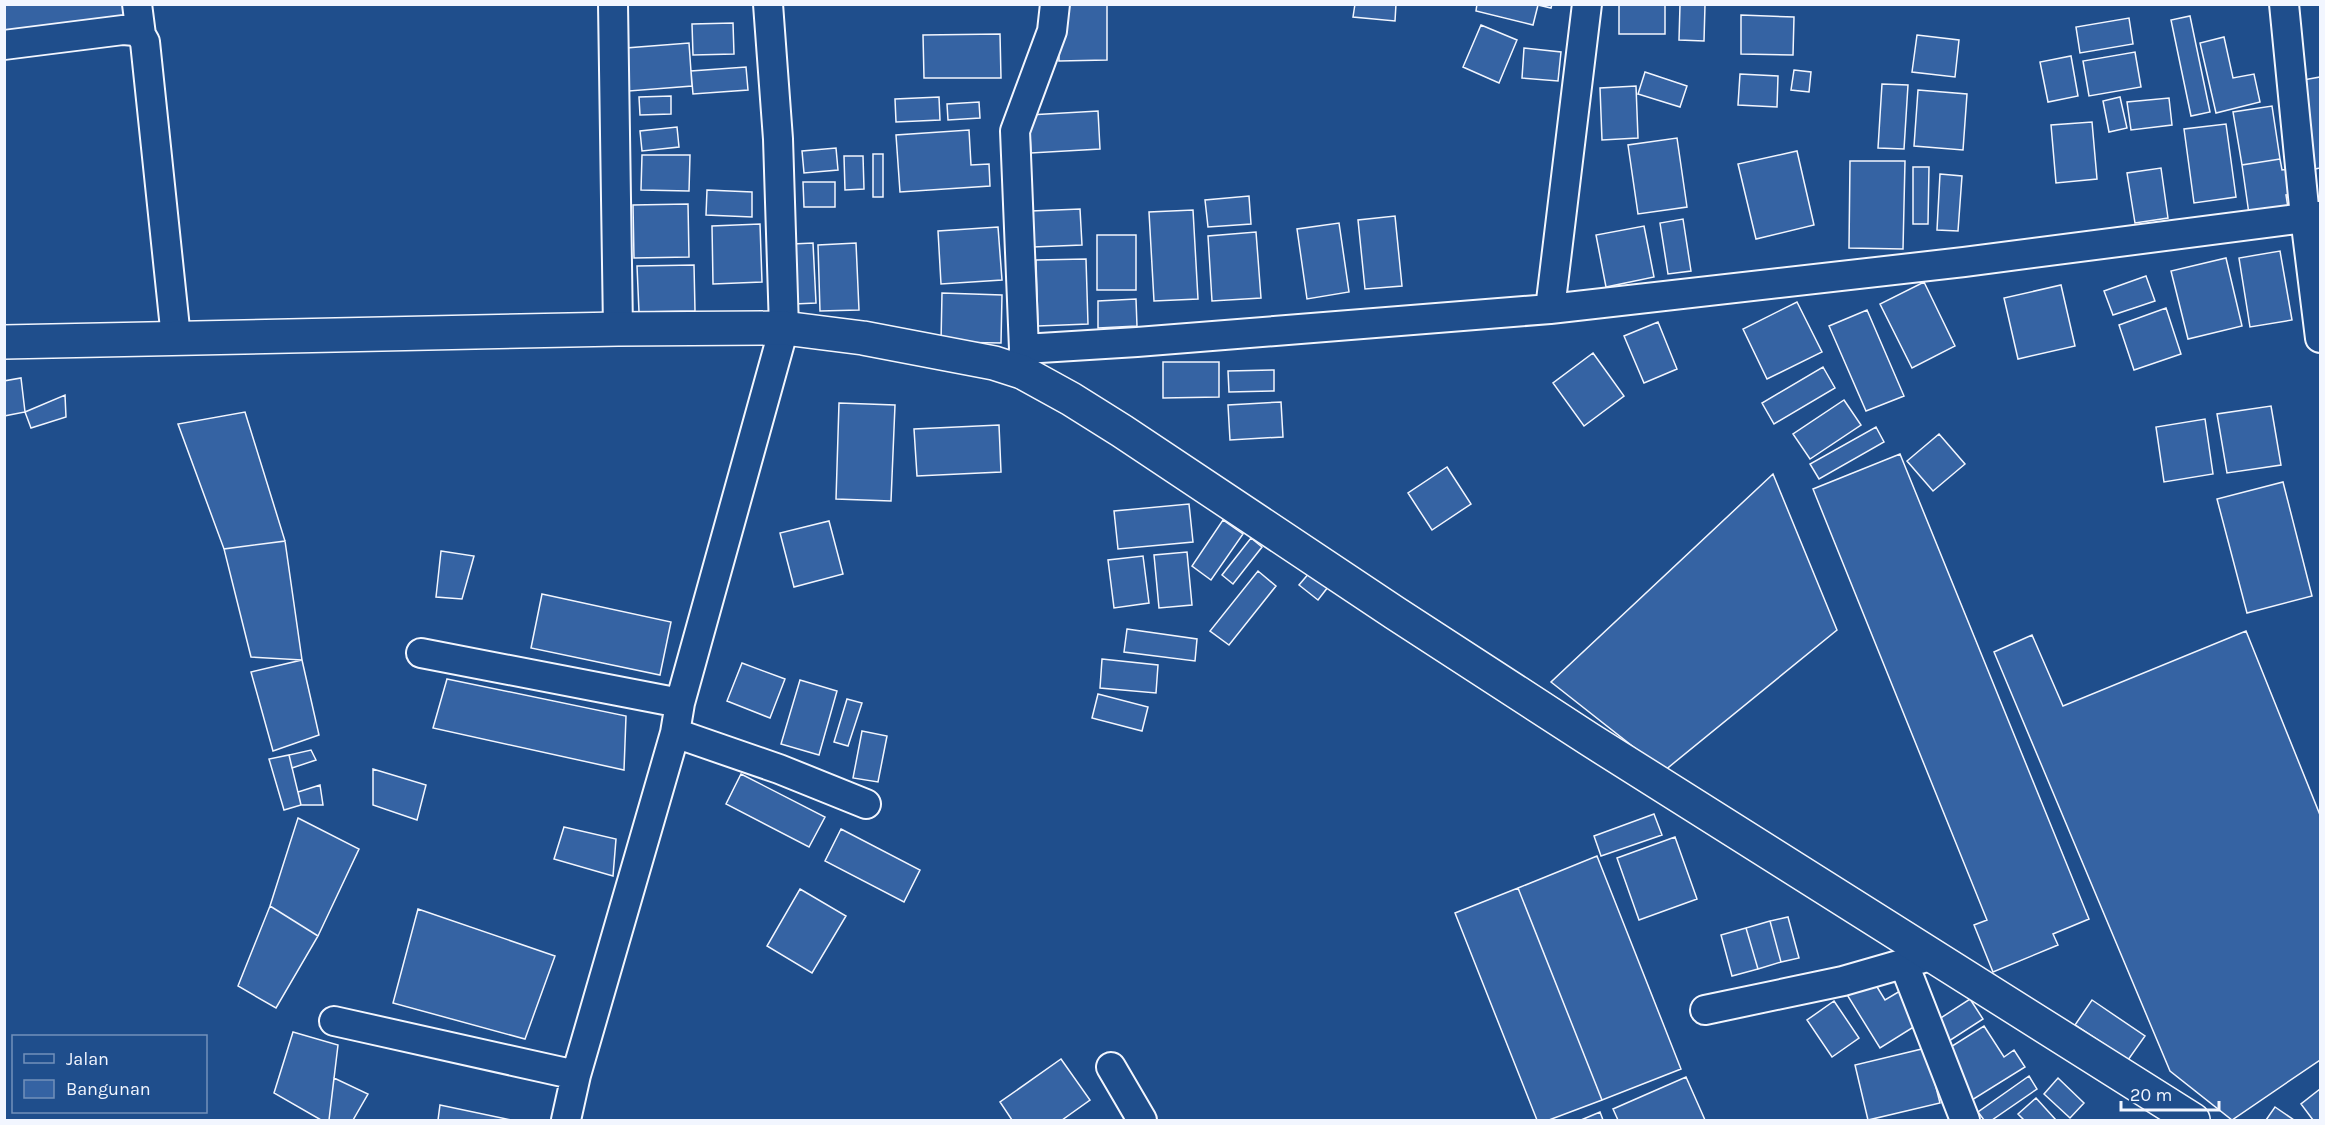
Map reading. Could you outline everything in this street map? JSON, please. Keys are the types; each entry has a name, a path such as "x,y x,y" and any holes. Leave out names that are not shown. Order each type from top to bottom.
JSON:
{"street":[{"path":"137,4 141,35 145,42 176,338"},
{"path":"613,4 618,329"},
{"path":"566,1120 576,1075 675,733 680,703 784,328 778,139 768,4"},
{"path":"1055,4 1053,31 1015,131 1023,361 1071,399 1917,960 2193,1120"},
{"path":"1550,309 1587,4"},
{"path":"2284,4 2313,217 2320,338"},
{"path":"4,45 123,30 135,31 141,35"},
{"path":"4,342 618,329 784,328 874,340 994,363 1023,361 1137,342 1550,309 1964,262 2313,217"},
{"path":"421,653 680,703"},
{"path":"675,733 779,769 866,804"},
{"path":"1705,1010 1843,981 1917,960"},
{"path":"1917,960 1965,1120"},
{"path":"334,1021 576,1075"},
{"path":"1111,1067 1142,1120"}],"building":[{"path":"4,4 123,4 126,19 4,32"},
{"path":"1058,4 1107,4 1107,60 1059,61"},
{"path":"1355,4 1396,4 1395,21 1353,17"},
{"path":"1477,4 1552,4 1551,8 1538,5 1533,25 1476,11"},
{"path":"1619,4 1665,4 1665,34 1619,34"},
{"path":"1680,5 1705,5 1704,41 1679,40"},
{"path":"1741,15 1794,17 1793,55 1741,54"},
{"path":"2190,16 2210,112 2191,116 2171,20"},
{"path":"2129,18 2133,44 2080,53 2076,27"},
{"path":"733,23 734,54 693,55 692,24"},
{"path":"1481,25 1517,40 1499,83 1463,67"},
{"path":"1000,34 1001,78 924,78 923,35"},
{"path":"1917,35 1959,40 1955,77 1912,72"},
{"path":"2224,37 2233,78 2254,74 2260,102 2216,113 2200,43"},
{"path":"689,43 692,86 629,91 626,48"},
{"path":"1524,48 1561,52 1558,81 1522,78"},
{"path":"2135,52 2141,87 2089,96 2083,61"},
{"path":"2071,56 2078,96 2048,102 2040,62"},
{"path":"746,67 748,90 693,94 691,71"},
{"path":"1794,70 1811,72 1809,92 1791,90"},
{"path":"1645,72 1687,86 1680,107 1638,94"},
{"path":"1740,74 1778,76 1777,107 1738,105"},
{"path":"2320,77 2320,168 2315,169 2303,80"},
{"path":"1882,84 1908,85 1904,149 1878,148"},
{"path":"1636,86 1638,138 1602,140 1600,88"},
{"path":"1918,90 1967,94 1963,150 1914,146"},
{"path":"671,96 671,114 640,115 639,97"},
{"path":"939,97 940,120 896,122 895,99"},
{"path":"2120,97 2127,128 2109,132 2103,101"},
{"path":"2169,98 2172,125 2131,130 2127,102"},
{"path":"979,102 980,118 948,120 947,104"},
{"path":"2272,106 2280,159 2242,165 2233,112"},
{"path":"1098,111 1100,149 1031,153 1029,115"},
{"path":"2092,122 2097,179 2056,183 2051,125"},
{"path":"2226,124 2236,197 2194,203 2184,129"},
{"path":"677,127 679,147 642,151 640,131"},
{"path":"969,130 971,165 989,164 990,186 900,192 896,135"},
{"path":"1677,138 1687,207 1638,214 1628,145"},
{"path":"836,148 838,170 804,173 802,151"},
{"path":"1797,151 1814,225 1756,239 1738,164"},
{"path":"873,154 883,154 883,197 873,197"},
{"path":"642,155 690,155 689,191 641,190"},
{"path":"844,156 863,156 864,189 845,190"},
{"path":"2280,159 2282,170 2291,169 2294,194 2286,195 2288,208 2249,214 2242,165"},
{"path":"1850,161 1905,161 1903,249 1849,248"},
{"path":"1913,167 1929,167 1928,224 1913,224"},
{"path":"2161,168 2168,218 2135,223 2127,173"},
{"path":"1940,174 1962,176 1958,231 1937,230"},
{"path":"803,182 835,182 835,207 804,207"},
{"path":"707,190 752,192 752,217 706,215"},
{"path":"1249,196 1251,224 1208,227 1205,200"},
{"path":"688,204 689,257 634,258 633,205"},
{"path":"1080,209 1082,245 1033,247 1031,211"},
{"path":"1193,210 1198,299 1154,301 1149,212"},
{"path":"1395,216 1402,286 1365,289 1358,220"},
{"path":"1683,219 1691,271 1668,274 1660,223"},
{"path":"1339,223 1349,292 1307,299 1297,229"},
{"path":"760,224 762,282 713,284 712,226"},
{"path":"1644,226 1654,277 1606,287 1596,235"},
{"path":"998,227 1002,280 941,284 938,231"},
{"path":"1256,232 1261,298 1212,301 1208,236"},
{"path":"1097,235 1136,235 1136,290 1097,290"},
{"path":"813,243 816,303 794,304 792,244"},
{"path":"856,243 859,310 820,311 818,245"},
{"path":"2280,251 2292,320 2250,327 2239,258"},
{"path":"2226,258 2242,326 2188,339 2171,271"},
{"path":"1086,259 1088,324 1038,326 1036,260"},
{"path":"694,265 695,311 639,312 637,266"},
{"path":"2146,276 2155,301 2113,315 2104,291"},
{"path":"1924,282 1955,346 1912,368 1880,304"},
{"path":"2061,285 2075,346 2018,359 2004,298"},
{"path":"942,293 1002,295 1001,343 941,342"},
{"path":"1136,299 1137,326 1098,328 1098,301"},
{"path":"1797,302 1822,352 1767,379 1743,329"},
{"path":"2166,308 2181,354 2134,370 2119,325"},
{"path":"1867,310 1904,396 1866,411 1829,326"},
{"path":"1658,322 1677,369 1644,383 1624,336"},
{"path":"1593,353 1624,396 1584,426 1553,383"},
{"path":"1163,362 1219,362 1219,397 1163,398"},
{"path":"1823,367 1835,388 1774,424 1762,403"},
{"path":"1274,370 1274,391 1229,392 1228,371"},
{"path":"21,378 25,412 4,416 4,381"},
{"path":"65,395 66,417 31,428 25,412"},
{"path":"1844,400 1861,425 1810,459 1793,434"},
{"path":"1281,402 1283,437 1230,440 1228,405"},
{"path":"839,403 895,405 891,501 836,499"},
{"path":"2271,406 2281,465 2227,473 2217,414"},
{"path":"245,412 285,541 224,549 178,424"},
{"path":"2205,419 2213,474 2164,482 2156,427"},
{"path":"999,425 1001,472 917,476 914,429"},
{"path":"1876,427 1884,442 1819,479 1810,464"},
{"path":"1939,434 1965,464 1933,491 1907,461"},
{"path":"1900,454 2089,919 2053,934 2058,945 1993,972 1974,925 1987,920 1813,489"},
{"path":"1447,467 1471,504 1432,530 1408,493"},
{"path":"1773,474 1837,630 1664,771 1551,682"},
{"path":"2283,482 2312,596 2247,613 2217,499"},
{"path":"1189,504 1193,542 1118,549 1114,511"},
{"path":"1223,520 1243,534 1211,580 1192,566"},
{"path":"829,521 843,574 794,587 780,533"},
{"path":"1251,538 1262,547 1233,584 1222,575"},
{"path":"285,541 302,660 251,657 224,549"},
{"path":"441,551 474,556 462,599 436,597"},
{"path":"1187,552 1192,605 1159,608 1154,555"},
{"path":"1143,556 1149,603 1114,608 1108,560"},
{"path":"1258,571 1276,586 1229,645 1210,631"},
{"path":"1310,572 1328,587 1318,600 1299,585"},
{"path":"542,594 671,622 660,675 531,648"},
{"path":"1127,629 1197,639 1195,661 1124,652"},
{"path":"2246,631 2320,815 2320,1060 2232,1120 2170,1071 1994,652 2032,635 2063,706"},
{"path":"1102,659 1158,665 1156,693 1100,688"},
{"path":"302,660 319,735 273,751 251,672"},
{"path":"742,663 785,679 770,718 727,701"},
{"path":"447,679 626,716 624,770 433,728"},
{"path":"800,680 837,691 819,755 781,744"},
{"path":"1098,694 1148,707 1142,731 1092,718"},
{"path":"847,699 862,703 848,746 834,742"},
{"path":"862,731 887,736 878,782 853,778"},
{"path":"311,750 316,760 292,768 289,755"},
{"path":"289,755 301,805 284,810 269,759"},
{"path":"373,769 426,785 417,820 373,805"},
{"path":"741,774 825,817 809,847 726,804"},
{"path":"320,785 323,805 301,805 298,792"},
{"path":"1654,814 1662,835 1601,856 1594,836"},
{"path":"298,818 359,849 318,936 270,906"},
{"path":"564,827 616,839 613,876 554,859"},
{"path":"841,829 920,870 904,902 825,861"},
{"path":"1675,837 1697,899 1639,920 1617,858"},
{"path":"1597,856 1681,1069 1602,1100 1518,888"},
{"path":"1518,888 1602,1100 1549,1120 1537,1120 1455,913"},
{"path":"800,889 846,916 812,973 767,946"},
{"path":"270,906 318,936 276,1008 238,986"},
{"path":"418,909 555,956 525,1039 393,1003"},
{"path":"1788,917 1799,958 1781,962 1770,921"},
{"path":"1770,921 1781,962 1758,969 1746,928"},
{"path":"1746,928 1758,969 1732,976 1721,935"},
{"path":"1871,977 1885,1000 1900,991 1920,1023 1880,1048 1846,993"},
{"path":"1970,999 1983,1019 1946,1043 1933,1023"},
{"path":"2092,1000 2145,1036 2128,1060 2075,1025"},
{"path":"1834,1001 1859,1038 1832,1057 1807,1020"},
{"path":"1984,1026 2004,1057 2014,1050 2025,1067 1972,1100 1941,1053"},
{"path":"293,1032 338,1045 329,1120 321,1120 274,1093"},
{"path":"1926,1048 1940,1103 1868,1120 1855,1065"},
{"path":"1061,1059 1090,1100 1062,1120 1012,1120 1000,1102"},
{"path":"2029,1076 2037,1089 1992,1120 1984,1120 1978,1112"},
{"path":"1686,1077 1705,1120 1618,1120 1613,1109"},
{"path":"334,1078 368,1094 353,1120 329,1120"},
{"path":"2058,1078 2084,1103 2070,1118 2044,1094"},
{"path":"2320,1089 2320,1120 2313,1120 2301,1104"},
{"path":"2036,1098 2056,1120 2024,1120 2018,1114"},
{"path":"440,1105 511,1120 438,1120"},
{"path":"2275,1107 2294,1120 2266,1120"},
{"path":"1600,1112 1603,1120 1581,1120"}]}
